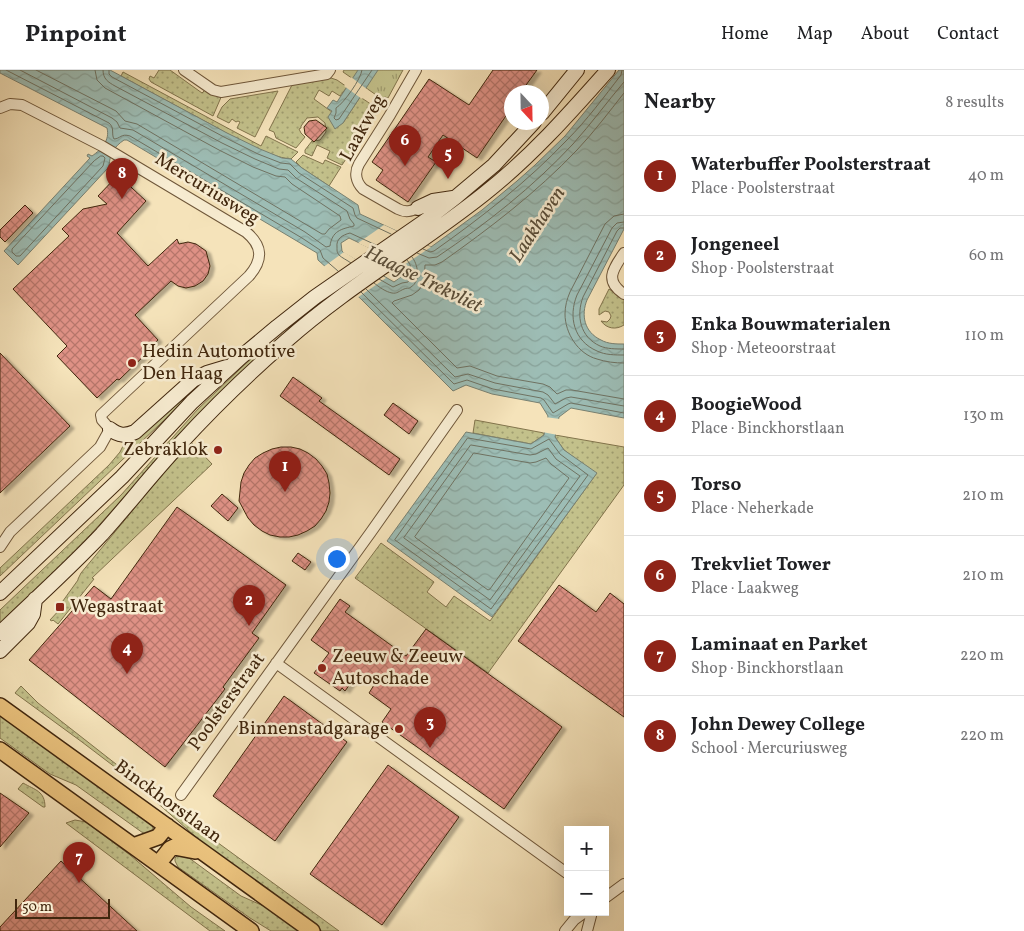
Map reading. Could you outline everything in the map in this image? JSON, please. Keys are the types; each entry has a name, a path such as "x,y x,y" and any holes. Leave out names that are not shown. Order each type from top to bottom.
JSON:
{"main road":[{"path":"549,104 577,70"},
{"path":"0,632 101,535 177,447 223,399 285,341 333,303 482,196 516,167 570,113 608,70"},
{"path":"0,593 122,477 192,402 232,365 276,327 321,293 456,198 490,169 527,130"},
{"path":"418,208 433,201 456,198"},
{"path":"110,430 122,435 135,432 193,380 207,373 232,365"},
{"path":"0,651 28,624 33,614 35,599"},
{"name":"Binckhorstlaan","path":"0,705 312,931"},
{"path":"0,750 251,931"},
{"path":"133,846 158,838 167,826"},
{"path":"158,864 170,849 174,847 204,853"}],"street":[{"path":"184,70 218,92 329,72"},
{"name":"Laakweg","path":"416,70 359,164 356,177 364,189 398,209 408,212 418,208"},
{"name":"Mercuriusweg","path":"0,108 10,104 22,104 102,146 246,232 256,242 260,253 256,267 248,276 101,415 101,419 110,430"},
{"path":"624,253 614,268 612,282 624,294"},
{"name":"Poolsterstraat","path":"182,795 457,410"},
{"path":"0,547 10,532 100,447 110,430"},
{"path":"276,663 564,871"},
{"path":"609,895 624,884"},
{"path":"564,931 580,916"},
{"path":"587,931 591,916"}],"green space":[{"path":"159,70 170,70 202,93 205,90 222,95 213,116 151,82 150,76 154,78"},
{"path":"344,70 403,70 388,98 382,99 343,72"},
{"path":"123,72 261,146 266,136 298,152 291,159 271,154 250,145 121,76"},
{"path":"331,78 347,87 340,96 332,91 329,96 319,90 314,99 343,123 360,97 372,105 377,112 342,165 327,158 330,151 317,145 312,156 305,153 305,150 312,141 320,140 326,132 325,123 318,117 307,118 301,126 299,129 305,137 296,148 276,138 274,132 269,130 292,85"},
{"path":"278,91 255,137 237,128 240,122 232,119 229,123 217,117 222,107 230,99"},
{"path":"303,155 323,164 325,160 341,167 329,186 296,162"},
{"path":"609,289 624,299 624,325 618,328 609,327 601,321 607,322 610,319 609,312 605,311 599,315 599,309"},
{"path":"259,351 261,354 193,420 92,533 0,623 0,610 121,495 198,409"},
{"path":"195,383 199,387 0,576 0,568 109,465 120,452 125,442 130,441"},
{"path":"475,420 544,433 544,435 531,444 473,433"},
{"path":"555,435 624,447 624,485 488,673 355,578 381,543 434,582 427,592 446,607 454,596 490,621 596,474 564,450"},
{"path":"191,442 212,464 92,578 94,579 58,624 50,620 62,607 60,605 81,573"},
{"path":"21,686 38,703 199,829 339,931 322,931 213,852 128,777 15,693"},
{"path":"0,714 151,823 153,828 151,832 143,833 76,785 50,774 0,738"},
{"path":"23,783 41,794 45,807 18,789"},
{"path":"75,820 86,822 130,855 191,907 225,931 210,931 66,823"},
{"path":"178,855 185,855 241,896 268,908 301,931 271,931 178,867 175,858"}],"water":[{"path":"0,70 110,70 227,133 282,158 291,159 358,205 360,214 431,247 482,210 535,165 565,136 619,70 624,70 624,229 587,300 584,317 585,323 595,337 606,342 624,344 624,418 571,408 559,417 555,437 564,450 597,473 492,617 387,541 466,432 531,444 544,435 548,416 540,403 492,394 466,385 453,391 361,299 318,260 317,253 127,140 118,145 110,157 109,166 113,169 108,168 18,265 4,251 90,158 87,156 88,154 92,156 102,147 108,132 107,128 0,73","holes":["349,238 405,265 406,277 402,276 394,282 344,253 341,243"]},
{"path":"358,70 378,70 343,123 335,129 328,117 332,111 327,108 333,100 337,102"}],"pier":[{"path":"351,77 368,90 362,99 344,86"},
{"path":"384,225 431,247 404,265 358,243"},
{"path":"344,252 386,278 357,298 322,268"},
{"path":"545,417 560,419 558,435 542,432"}],"building":[{"path":"493,70 537,70 526,85 504,85 504,119 477,158 443,135 428,157 436,162 408,202 376,180 383,170 372,162 429,79 469,105"},
{"path":"316,120 327,128 314,142 305,134 304,127 309,121"},
{"path":"118,175 146,201 117,233 148,266 177,239 179,244 188,242 196,244 206,251 210,266 208,274 203,281 195,286 186,288 178,286 171,281 135,315 158,340 119,380 117,379 97,398 57,356 67,346 13,289 69,236 62,229 83,209 107,204 98,196"},
{"path":"25,205 33,213 5,242 0,237 0,230"},
{"path":"0,353 70,426 0,493"},
{"path":"293,377 322,398 319,401 400,459 389,475 280,396"},
{"path":"393,403 418,421 409,434 384,415"},
{"path":"281,447 300,449 316,459 327,474 330,493 326,511 315,526 298,535 289,537 270,535 262,531 248,518 239,501 241,482 249,465 263,453"},
{"path":"222,494 238,508 228,521 211,506"},
{"path":"177,507 286,585 252,633 259,638 223,687 225,689 165,767 29,660 94,586 111,599"},
{"path":"298,553 311,562 305,570 292,561"},
{"path":"559,585 596,612 610,593 624,604 624,717 518,641"},
{"path":"340,599 350,606 345,612 406,656 426,629 562,727 504,809 382,722 391,709 369,693 374,685 358,673 345,691 342,688 340,691 314,673 329,653 311,640"},
{"path":"284,696 347,742 275,841 213,796"},
{"path":"388,765 459,817 382,925 310,874"},
{"path":"0,793 29,813 0,847"},
{"path":"61,861 137,931 0,931 0,927"}],"place":[{"name":"Trekvliet Tower","path":"405,166"},
{"name":"Torso","path":"448,179"},
{"name":"John Dewey College","path":"122,199"},
{"name":"Hedin Automotive Den Haag","path":"132,363"},
{"name":"Zebraklok","path":"218,450"},
{"name":"Waterbuffer Poolsterstraat","path":"285,492"},
{"name":"Wegastraat","path":"60,607"},
{"name":"Jongeneel","path":"249,626"},
{"name":"Zeeuw & Zeeuw Autoschade","path":"322,668"},
{"name":"BoogieWood","path":"127,674"},
{"name":"Binnenstadgarage","path":"399,729"},
{"name":"Enka Bouwmaterialen","path":"430,748"},
{"name":"Laminaat en Parket","path":"79,883"}],"water label":[{"name":"Laakhaven","path":"538,225"},
{"name":"Haagse Trekvliet","path":"423,280"}]}
